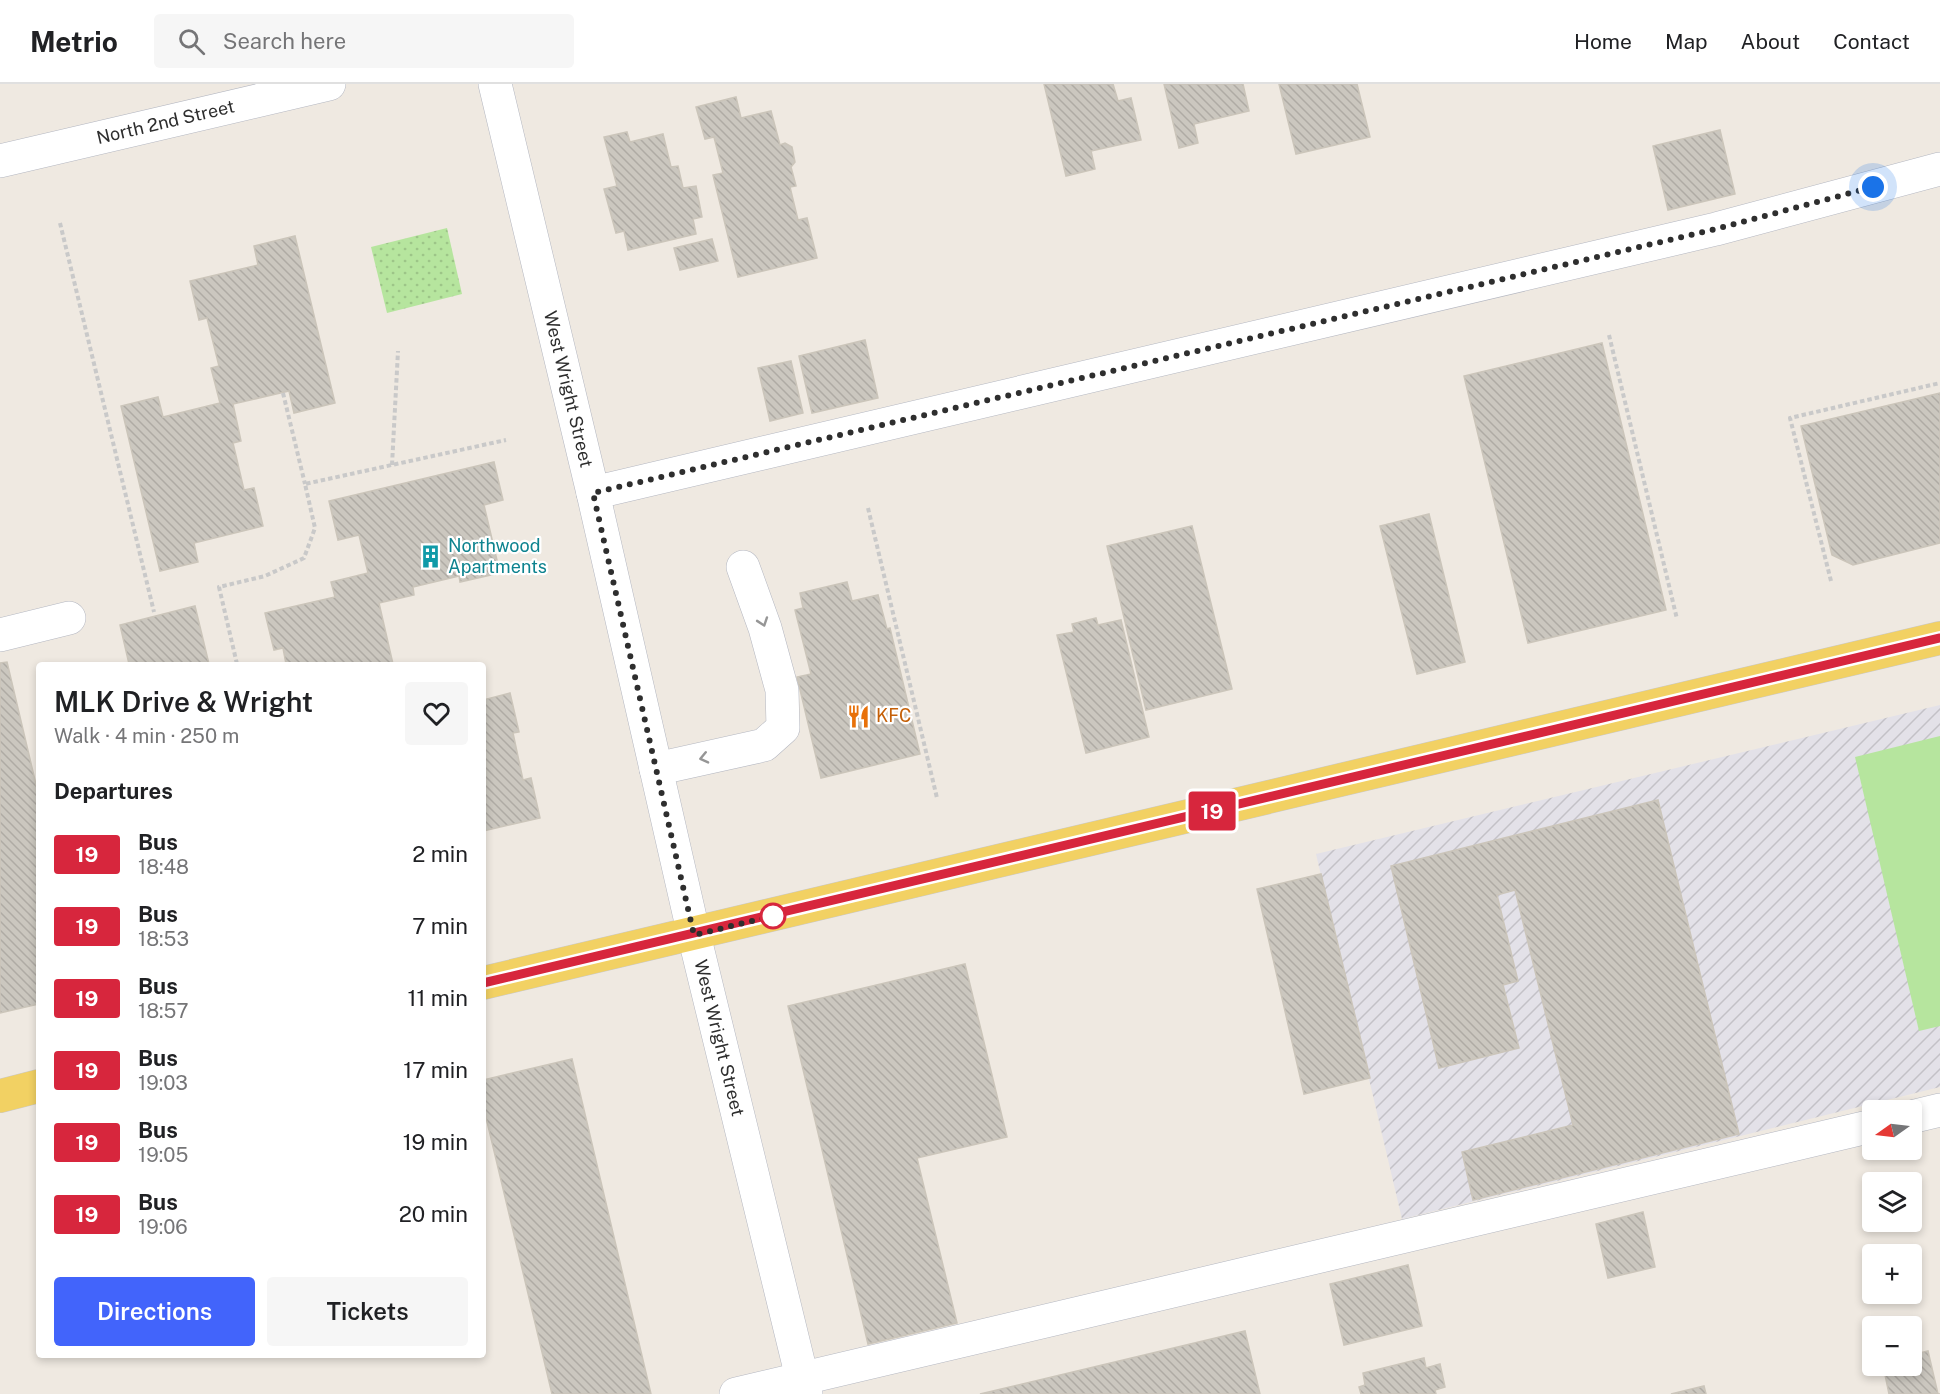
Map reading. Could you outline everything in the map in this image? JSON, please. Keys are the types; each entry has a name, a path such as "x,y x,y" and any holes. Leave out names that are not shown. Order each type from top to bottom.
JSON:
{"main road":[{"path":"486,982 694,935 1940,638"},
{"path":"0,1096 36,1087"}],"street":[{"name":"North 2nd Street","path":"0,161 329,84"},
{"name":"West Wright Street","path":"495,84 593,493 694,935 804,1386"},
{"path":"593,493 1716,229 1940,169"},
{"path":"656,769 764,745 783,728 782,690 765,628 743,567"},
{"path":"0,634 69,618"},
{"path":"1922,1114 1940,1110"},
{"path":"735,1394 804,1386 1862,1128"}],"path":[{"path":"60,223 154,612"},
{"path":"1609,335 1677,619"},
{"path":"392,465 398,351"},
{"path":"1831,581 1790,418 1940,383"},
{"path":"237,662 219,587 266,576 304,558 315,528 283,393"},
{"path":"305,484 506,440"},
{"path":"868,508 938,798"}],"shaded area":[{"path":"1940,705 1940,1087 1887,1100 1862,1100 1862,1106 1402,1219 1316,854"}],"green space":[{"path":"447,228 462,294 387,313 371,247"},
{"path":"1940,736 1940,1026 1919,1031 1855,757"}],"building":[{"path":"1044,84 1113,84 1118,101 1131,98 1141,140 1091,151 1095,169 1066,176"},
{"path":"1164,84 1243,84 1249,111 1194,124 1198,143 1179,148"},
{"path":"1279,84 1357,84 1370,137 1296,154"},
{"path":"736,97 741,118 771,111 780,145 785,143 792,147 795,162 791,167 796,186 790,187 798,220 807,218 817,258 738,277 713,175 723,173 714,137 705,139 696,107"},
{"path":"1720,130 1735,194 1668,210 1653,146"},
{"path":"627,132 630,142 663,134 671,167 678,166 683,188 696,186 702,217 693,219 696,234 628,250 624,231 616,233 604,189 617,186 604,137"},
{"path":"295,236 335,403 294,413 289,391 233,404 241,441 233,443 244,490 254,488 263,526 194,543 198,562 160,571 121,406 158,397 163,417 220,403 211,368 219,366 207,318 199,320 190,281 258,265 254,246"},
{"path":"712,239 718,261 680,270 674,248"},
{"path":"865,340 878,398 812,413 799,356"},
{"path":"1602,343 1666,610 1528,643 1464,376"},
{"path":"791,361 803,413 770,421 758,368"},
{"path":"1940,393 1940,543 1853,565 1832,555 1801,426"},
{"name":"Northwood Apartments","path":"494,462 503,500 484,505 500,573 460,582 459,576 413,587 414,595 379,603 393,662 286,662 283,648 274,650 265,613 335,597 331,582 368,573 359,535 338,540 329,501"},
{"path":"1429,514 1465,662 1417,674 1380,526"},
{"path":"1192,526 1232,689 1146,710 1107,546"},
{"name":"KFC","path":"847,582 852,601 878,595 887,629 890,628 920,754 821,778 797,677 811,674 795,610 803,608 800,593"},
{"path":"195,606 209,662 129,662 120,625"},
{"path":"1096,618 1098,625 1121,620 1149,737 1086,753 1057,635 1074,632 1072,624"},
{"path":"7,662 36,784 36,1005 0,1013 0,663"},
{"path":"510,693 519,732 513,733 523,780 531,778 540,818 486,830 486,699"},
{"path":"1658,800 1739,1134 1473,1200 1462,1152 1573,1125 1515,890 1497,895 1518,981 1503,985 1519,1048 1439,1068 1391,866"},
{"path":"1321,874 1370,1078 1304,1094 1257,889"},
{"path":"965,964 1007,1137 917,1158 957,1323 868,1344 788,1006"},
{"path":"572,1059 651,1394 552,1394 486,1118 486,1079"},
{"path":"1643,1212 1655,1267 1608,1278 1596,1224"},
{"path":"1408,1265 1422,1326 1344,1345 1330,1284"},
{"path":"1245,1331 1260,1394 980,1394"},
{"path":"1928,1351 1938,1394 1889,1394 1885,1376 1922,1376 1922,1352"},
{"path":"1424,1358 1426,1368 1440,1364 1445,1387 1435,1390 1436,1394 1361,1394 1359,1387 1365,1385 1363,1373"},
{"path":"1704,1386 1706,1394 1671,1394"}],"bus line":[{"name":"19","path":"486,982 1940,638"}],"place":[{"name":"Northwood Apartments","path":"430,556"},
{"name":"KFC","path":"858,716"}],"route":[{"path":"773,916 694,935 593,493 1716,229 1873,187"}]}
